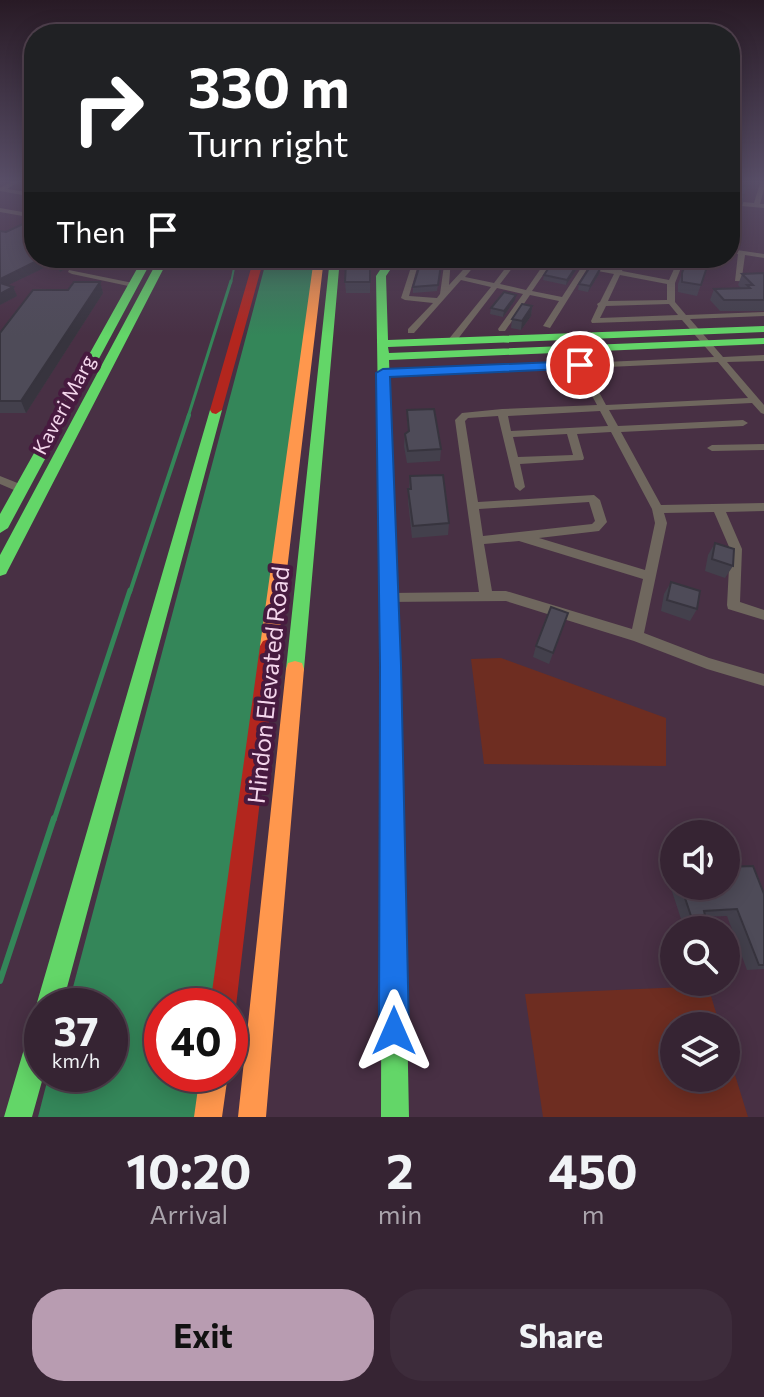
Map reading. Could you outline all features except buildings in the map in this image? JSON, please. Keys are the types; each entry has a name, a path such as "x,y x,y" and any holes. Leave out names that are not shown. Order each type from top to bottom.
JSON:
{"main road":[{"name":"Kaveri Marg","path":"0,528 142,268"},
{"name":"Kaveri Marg","path":"0,570 159,268"},
{"path":"54,988 256,268"},
{"name":"Hindon Elevated Road","path":"225,988 318,268"},
{"name":"Hindon Elevated Road","path":"252,1117 334,268"},
{"path":"386,268 381,276 389,598 395,1117"},
{"path":"383,358 571,349 764,329"},
{"path":"383,358 451,342 699,337 764,341"},
{"path":"18,1117 25,1092"},
{"path":"208,1117 211,1092"}],"street":[{"path":"740,266 742,253 764,256"},
{"path":"414,268 405,298 441,298"},
{"path":"441,298 446,268"},
{"path":"411,331 469,268"},
{"path":"451,342 509,268"},
{"path":"502,329 543,268"},
{"path":"547,326 584,268"},
{"path":"590,268 671,283"},
{"path":"620,268 593,318 598,322 764,314"},
{"path":"678,268 671,283 671,302 764,411"},
{"path":"740,268 738,279 764,280"},
{"path":"72,272 133,285"},
{"path":"460,278 564,300"},
{"path":"601,304 671,302"},
{"path":"571,349 658,509 661,534 637,636"},
{"path":"383,358 580,365 764,358"},
{"path":"486,595 460,420 465,415 755,400"},
{"path":"502,412 520,487"},
{"path":"508,434 743,423"},
{"path":"514,461 579,458 571,431"},
{"path":"712,448 763,448"},
{"path":"0,480 21,489"},
{"path":"472,506 585,498 594,500 601,522 595,528 477,541"},
{"path":"718,507 736,549 733,605 764,615"},
{"path":"658,509 764,507"},
{"path":"523,538 650,576"},
{"path":"389,598 486,595 525,601 764,680"}],"shaded area":[{"path":"264,268 320,268 221,988 144,988 144,1092 206,1092 203,1117 38,1117 44,1092 128,1092 128,988 73,988"},
{"path":"501,658 666,718 666,766 484,764 471,659"},
{"path":"660,988 660,996 711,996 716,1012 660,1012 660,1092 740,1091 748,1117 543,1117 525,994"}],"waterway":[{"path":"231,283 234,268"},
{"path":"188,417 231,281"},
{"path":"130,592 189,415"},
{"path":"54,820 130,590"},
{"path":"0,981 54,818"}],"traffic: fast":[{"path":"0,528 143,268"},
{"path":"0,570 159,268"},
{"path":"295,669 334,268"},
{"path":"386,268 381,276 391,665 395,1117"},
{"path":"383,344 764,329"},
{"path":"383,357 764,341"},
{"path":"54,988 216,410"},
{"path":"18,1117 25,1092"}],"traffic: slow":[{"path":"269,646 318,268"},
{"path":"252,1117 295,669"},
{"path":"208,1117 211,1092"}],"traffic: jam":[{"path":"216,410 256,268"},
{"path":"225,988 269,646"}],"route":[{"path":"394,1031 391,665 383,373 580,365"}]}
